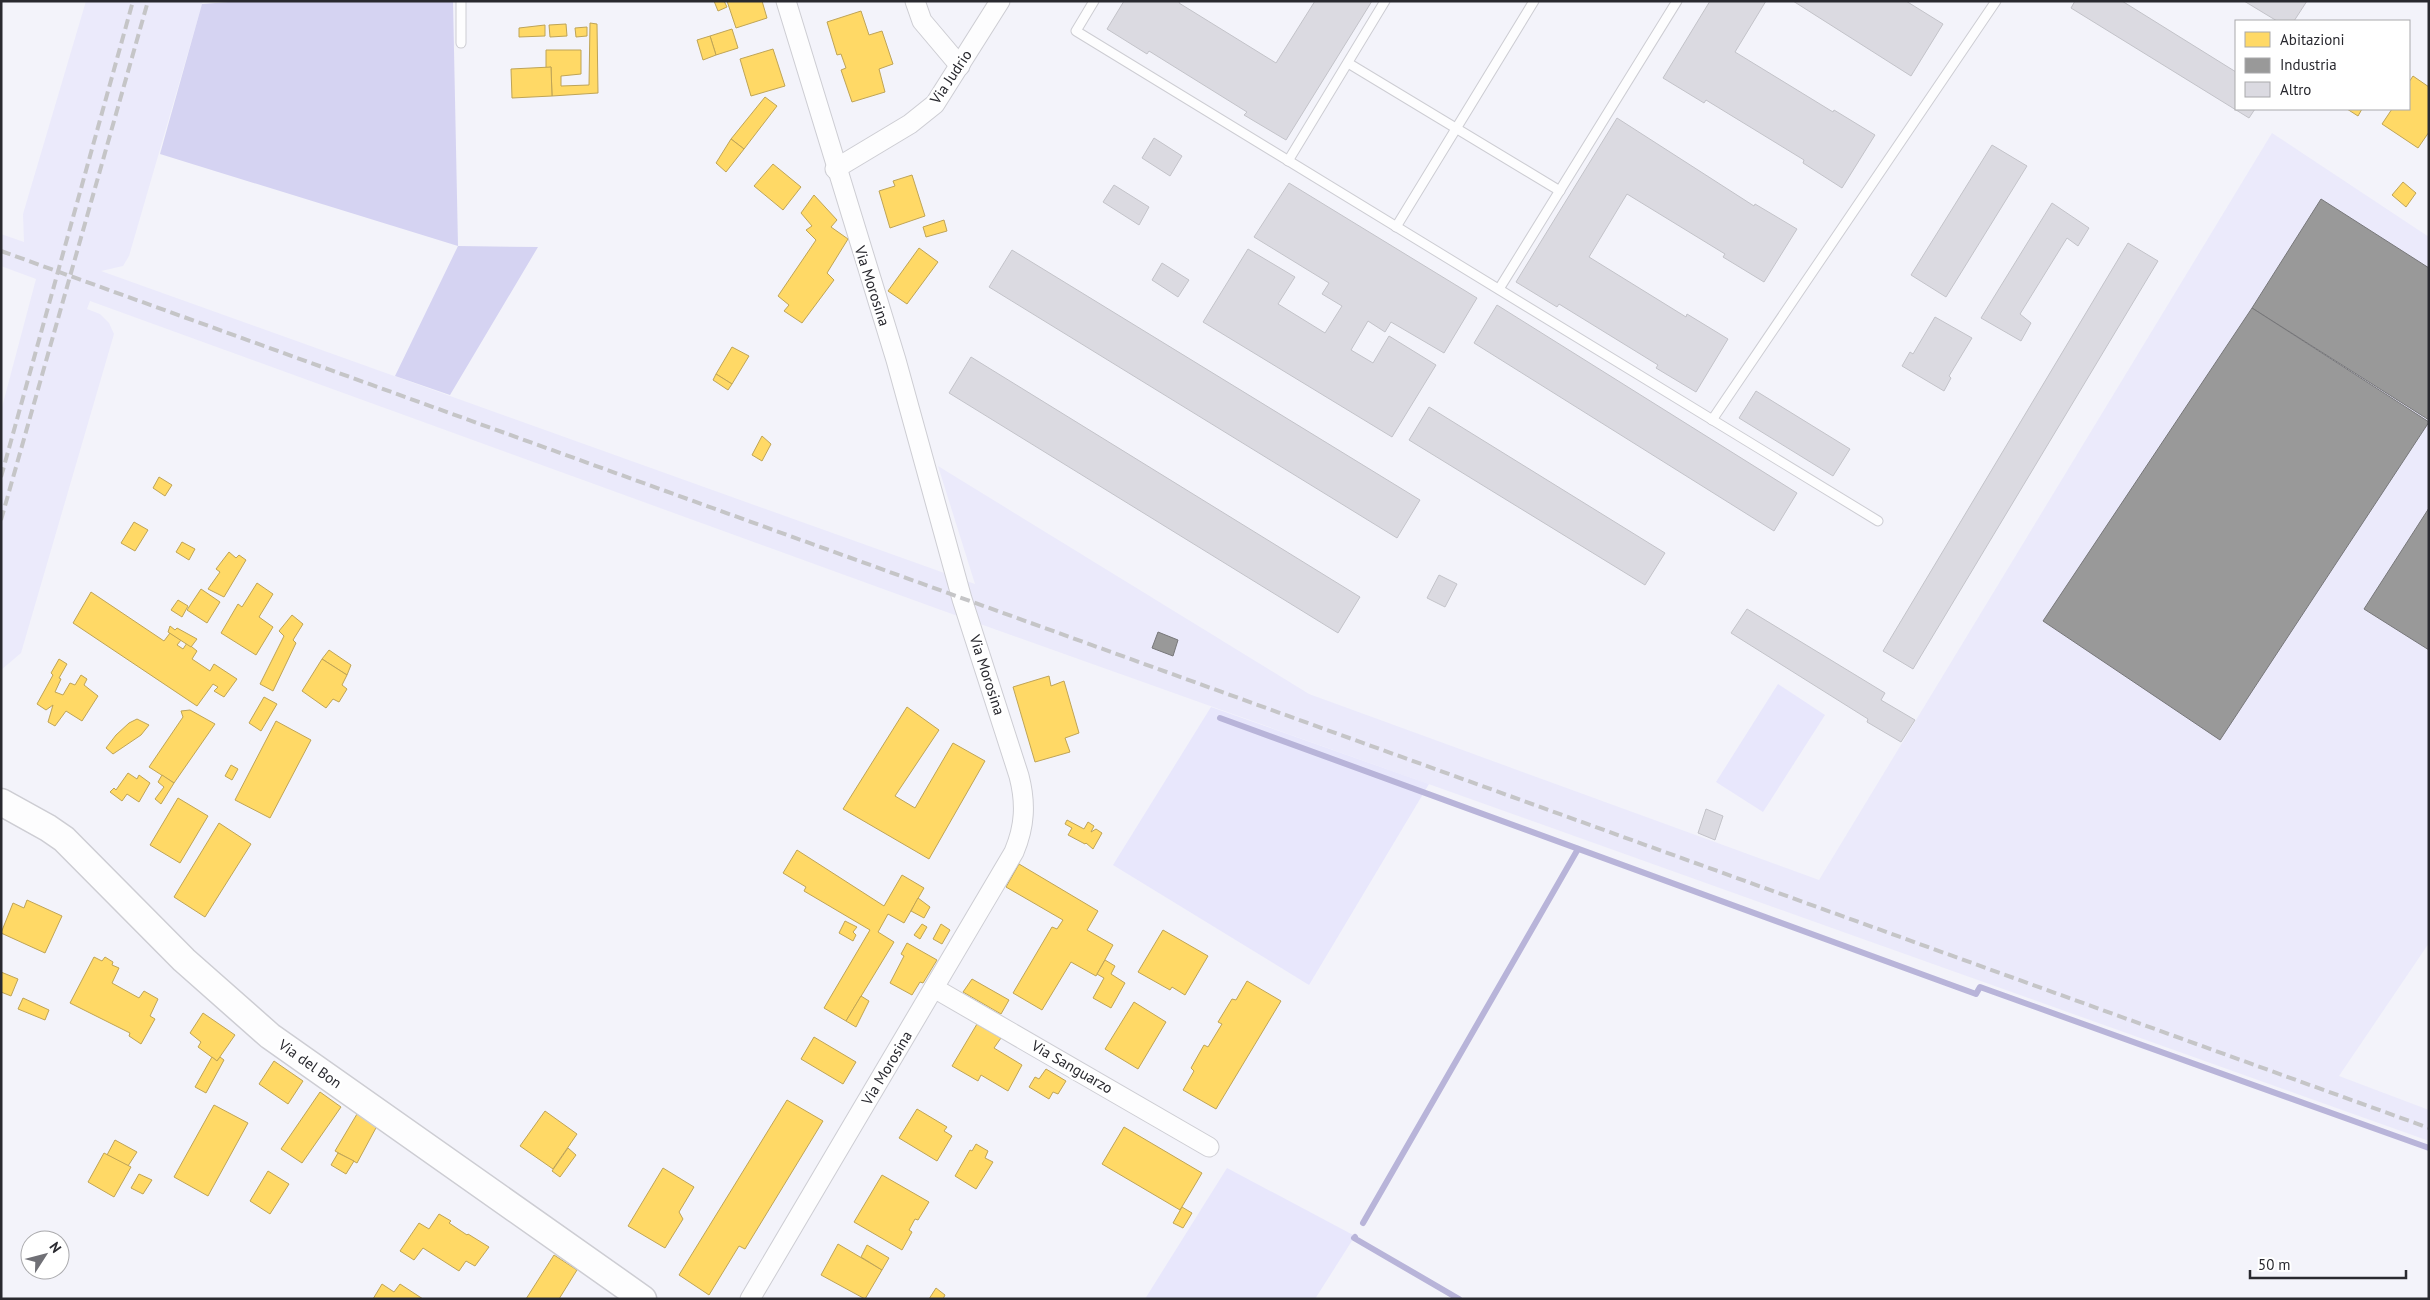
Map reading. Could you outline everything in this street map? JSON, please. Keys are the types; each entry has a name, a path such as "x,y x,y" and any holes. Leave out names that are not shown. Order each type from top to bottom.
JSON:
{"street":[{"name":"Via Morosina","path":"750,1299 1014,852 1020,837 1024,797 962,599 896,360 835,169 786,1"},
{"path":"915,1 922,21 960,66"},
{"name":"Via Judrio","path":"835,169 923,115 935,104 1000,1"},
{"name":"Via del Bon","path":"1,802 64,839 184,960 270,1036 643,1299"},
{"name":"Via Sanguarzo","path":"934,988 1209,1147"}],"lane":[{"path":"461,1 462,43"},
{"path":"1094,1 1076,31 1878,521"},
{"path":"1288,160 1385,1"},
{"path":"1396,227 1534,1"},
{"path":"1499,289 1677,1"},
{"path":"1712,420 1996,1"},
{"path":"1348,63 1560,191"}],"shaded area":[{"path":"86,1 203,1 129,256 123,266 101,271 975,584 938,466 1309,694 1819,880 2272,133 2429,237 2429,943 2339,1076 2429,1110 2429,1141 941,610 90,301 87,309 100,314 109,323 114,334 21,653 1,670 1,411 36,279 1,266 1,234 24,242 23,214"},
{"path":"242,1 453,1 458,246 160,154 202,4"},
{"path":"458,246 538,247 450,395 395,376"},
{"path":"1778,684 1825,715 1763,812 1716,782"},
{"path":"1211,707 1429,784 1309,985 1113,865"},
{"path":"1227,1168 1355,1236 1315,1299 1145,1299"}],"building: Abitazioni":[{"path":"714,1 724,1 727,7 718,11"},
{"path":"727,1 762,1 767,18 736,28"},
{"path":"861,11 869,35 882,31 893,64 879,69 885,92 852,102 841,70 846,68 841,54 837,55 827,22"},
{"path":"590,23 597,24 598,93 552,96 551,67 546,68 546,50 581,50 581,74 561,76 561,86 589,85"},
{"path":"566,24 567,36 550,37 549,25"},
{"path":"545,25 545,36 519,37 519,28"},
{"path":"587,27 587,36 576,37 575,28"},
{"path":"732,29 738,48 716,55 710,36"},
{"path":"710,36 716,55 703,60 697,40"},
{"path":"773,49 785,86 751,96 740,59"},
{"path":"551,67 552,96 512,98 511,69"},
{"path":"2413,76 2429,87 2429,132 2418,148 2382,124 2391,110 2410,110 2410,80"},
{"path":"765,97 777,106 744,149 731,139"},
{"path":"2349,110 2361,110 2358,116"},
{"path":"731,139 744,149 726,172 716,163"},
{"path":"773,164 801,187 783,210 754,186"},
{"path":"912,175 925,216 890,228 879,191 895,186 893,181"},
{"path":"2403,182 2416,193 2406,207 2392,195"},
{"path":"814,195 837,220 831,227 848,239 827,273 834,280 802,323 784,311 789,305 778,296 816,240 806,230 812,226 801,213"},
{"path":"944,220 947,231 926,237 923,227"},
{"path":"919,248 938,262 907,304 888,291"},
{"path":"732,347 749,356 732,384 716,374"},
{"path":"716,374 732,384 728,390 713,380"},
{"path":"762,436 771,444 762,461 752,455"},
{"path":"159,477 172,485 165,496 153,488"},
{"path":"134,522 148,530 135,551 121,543"},
{"path":"182,542 195,549 189,560 176,552"},
{"path":"229,552 236,558 239,555 246,560 224,597 208,589 220,572 216,569"},
{"path":"257,583 273,594 259,617 273,627 256,655 221,633 238,604 242,607"},
{"path":"201,589 220,602 207,623 187,610"},
{"path":"91,592 164,641 170,633 181,640 177,645 183,649 187,643 197,651 192,659 210,671 214,664 237,679 224,697 214,691 218,687 213,684 197,706 73,623"},
{"path":"178,600 188,606 182,617 171,610"},
{"path":"292,615 303,624 293,640 296,643 273,691 260,684 284,636 279,631"},
{"path":"170,626 197,639 191,647 168,632"},
{"path":"329,650 351,665 347,675 322,659"},
{"path":"59,659 67,664 59,678 61,679 55,692 63,695 70,683 75,685 81,675 87,679 84,685 98,696 82,721 66,711 55,726 48,722 53,705 46,710 37,704 53,675 51,673"},
{"path":"322,659 347,675 342,685 347,689 339,702 333,699 326,708 302,691"},
{"path":"1049,676 1051,686 1064,681 1079,733 1065,738 1070,752 1035,762 1013,687"},
{"path":"264,697 277,704 261,731 249,723"},
{"path":"907,707 939,730 895,796 915,808 953,743 985,761 929,859 843,809"},
{"path":"190,710 215,724 174,783 149,767 183,717 181,711"},
{"path":"137,719 149,725 141,735 113,754 106,748 116,735 129,723"},
{"path":"276,721 311,740 270,818 235,800"},
{"path":"231,765 238,769 232,780 225,776"},
{"path":"128,773 137,779 139,775 150,783 139,802 127,794 122,801 110,792 114,788 116,790"},
{"path":"162,775 174,783 161,804 155,799 164,787 158,782"},
{"path":"178,798 208,816 180,863 150,845"},
{"path":"1067,820 1084,829 1088,822 1094,826 1091,832 1096,829 1102,833 1093,849 1086,843 1068,835 1072,828 1065,824"},
{"path":"219,823 251,844 205,917 174,897"},
{"path":"797,850 884,906 902,875 924,888 904,923 888,914 878,932 894,942 846,1021 824,1008 870,930 804,891 806,887 783,873"},
{"path":"1019,864 1098,911 1087,930 1113,945 1096,976 1071,962 1042,1010 1013,993 1052,927 1057,929 1063,920 1006,887"},
{"path":"918,898 930,907 924,918 911,911"},
{"path":"27,900 62,916 45,953 1,933 13,903 24,908"},
{"path":"845,921 857,927 853,932 856,935 853,941 839,933"},
{"path":"922,924 927,927 920,939 914,935"},
{"path":"941,924 950,930 942,944 933,939"},
{"path":"1163,930 1208,956 1185,995 1172,987 1170,990 1138,972"},
{"path":"907,943 937,960 923,983 920,982 912,995 890,983 904,956 901,954"},
{"path":"94,957 102,961 105,957 113,962 112,965 119,968 112,983 139,998 144,991 158,999 150,1016 155,1019 141,1044 129,1036 130,1033 70,1003"},
{"path":"1105,960 1115,966 1111,974 1125,983 1111,1008 1093,998 1104,978 1097,974"},
{"path":"1,972 18,979 11,996 1,992"},
{"path":"972,979 1009,1000 1001,1014 963,992"},
{"path":"1247,981 1281,1001 1216,1109 1183,1090 1194,1071 1191,1068 1204,1045 1208,1047 1222,1024 1218,1022 1232,999 1236,1000"},
{"path":"861,996 869,1001 856,1027 846,1021"},
{"path":"23,998 49,1010 45,1020 18,1009"},
{"path":"1134,1002 1166,1022 1138,1069 1105,1049"},
{"path":"203,1013 235,1035 217,1061 198,1047 201,1042 190,1033"},
{"path":"977,1024 1001,1038 994,1048 1022,1065 1008,1091 981,1075 978,1081 952,1066"},
{"path":"814,1037 856,1062 843,1084 801,1059"},
{"path":"212,1057 217,1061 220,1057 224,1060 206,1093 195,1087"},
{"path":"274,1061 303,1081 288,1104 259,1084"},
{"path":"1046,1069 1066,1081 1058,1094 1053,1092 1049,1099 1029,1087 1035,1077 1039,1079"},
{"path":"320,1092 341,1107 302,1163 281,1149"},
{"path":"787,1100 823,1121 745,1249 739,1246 709,1295 679,1275"},
{"path":"214,1105 248,1123 208,1196 174,1177"},
{"path":"917,1109 947,1127 944,1131 952,1136 937,1161 899,1138"},
{"path":"545,1111 577,1134 553,1169 520,1146"},
{"path":"357,1114 377,1126 357,1163 335,1151"},
{"path":"1124,1127 1202,1173 1180,1210 1102,1164"},
{"path":"115,1140 137,1152 128,1166 107,1155"},
{"path":"976,1144 988,1151 985,1158 993,1162 976,1189 955,1176 970,1150 972,1151"},
{"path":"568,1148 576,1155 560,1177 552,1171"},
{"path":"104,1153 131,1167 114,1197 88,1182"},
{"path":"338,1153 354,1161 346,1174 331,1165"},
{"path":"663,1168 694,1187 679,1212 683,1219 665,1248 628,1226"},
{"path":"268,1171 289,1184 270,1214 250,1201"},
{"path":"139,1174 152,1180 143,1194 131,1188"},
{"path":"882,1175 929,1202 918,1220 915,1219 909,1230 912,1232 902,1250 854,1222"},
{"path":"1182,1207 1192,1213 1183,1228 1173,1223"},
{"path":"439,1214 451,1221 449,1223 467,1235 489,1247 475,1266 466,1261 459,1271 423,1248 414,1260 400,1251 419,1223 429,1229"},
{"path":"838,1244 882,1270 865,1299 821,1275"},
{"path":"867,1245 889,1258 882,1270 861,1257"},
{"path":"554,1255 577,1270 559,1299 526,1299"},
{"path":"382,1284 394,1292 400,1284 423,1299 373,1299"},
{"path":"936,1288 945,1295 943,1299 929,1299"}],"building: Industria":[{"path":"2321,199 2429,268 2429,420 2252,308"},
{"path":"2252,308 2429,422 2220,740 2043,621"},
{"path":"2429,508 2429,650 2364,609"},
{"path":"1158,632 1178,640 1173,656 1152,648"}],"building: Altro":[{"path":"1124,1 1180,1 1179,3 1276,63 1315,1 1372,1 1286,140 1244,115 1247,112 1149,51 1147,54 1107,29"},
{"path":"1710,1 1766,1 1735,52 1833,112 1834,110 1875,135 1842,188 1803,163 1804,160 1706,100 1704,103 1663,78"},
{"path":"1793,1 1906,1 1943,24 1911,76"},
{"path":"2075,1 2122,1 2235,71 2235,109 2071,8"},
{"path":"2244,1 2307,1 2295,20 2275,20"},
{"path":"2236,110 2254,110 2249,118"},
{"path":"1617,118 1754,206 1755,204 1797,229 1764,282 1723,257 1725,254 1627,194 1589,257 1686,317 1687,314 1728,339 1696,392 1656,368 1658,365 1559,304 1557,307 1516,282"},
{"path":"1154,138 1182,156 1170,176 1142,158"},
{"path":"1992,145 2027,166 1946,297 1911,275"},
{"path":"1289,183 1477,298 1444,353 1391,322 1385,332 1368,321 1351,350 1373,363 1389,336 1436,365 1392,437 1203,322 1248,249 1295,277 1278,304 1325,333 1342,306 1322,294 1329,283 1254,237"},
{"path":"1114,185 1149,207 1139,225 1103,202"},
{"path":"2052,203 2089,228 2078,246 2067,238 2020,314 2031,323 2021,341 1981,318"},
{"path":"2128,243 2158,261 1913,669 1883,651"},
{"path":"1012,250 1420,500 1397,538 989,287"},
{"path":"1162,263 1189,280 1178,297 1152,280"},
{"path":"1497,305 1797,493 1774,531 1474,343"},
{"path":"1935,317 1972,338 1949,376 1951,378 1944,391 1902,366 1910,352 1913,354"},
{"path":"971,357 1360,597 1338,633 949,393"},
{"path":"1756,391 1850,449 1833,476 1739,418"},
{"path":"1429,407 1665,553 1645,585 1409,440"},
{"path":"1439,575 1457,584 1445,607 1427,598"},
{"path":"1747,609 1885,693 1881,700 1915,720 1901,742 1867,722 1868,719 1731,633"},
{"path":"1706,809 1723,816 1715,840 1698,833"}],"waterway":[{"path":"1220,718 1976,994 1980,987 2429,1148"},
{"path":"1363,1223 1578,849"},
{"path":"1355,1237 1459,1299"}],"railway":[{"path":"1,477 133,1"},
{"path":"1,520 148,1"},
{"path":"1,251 2429,1128"}]}
